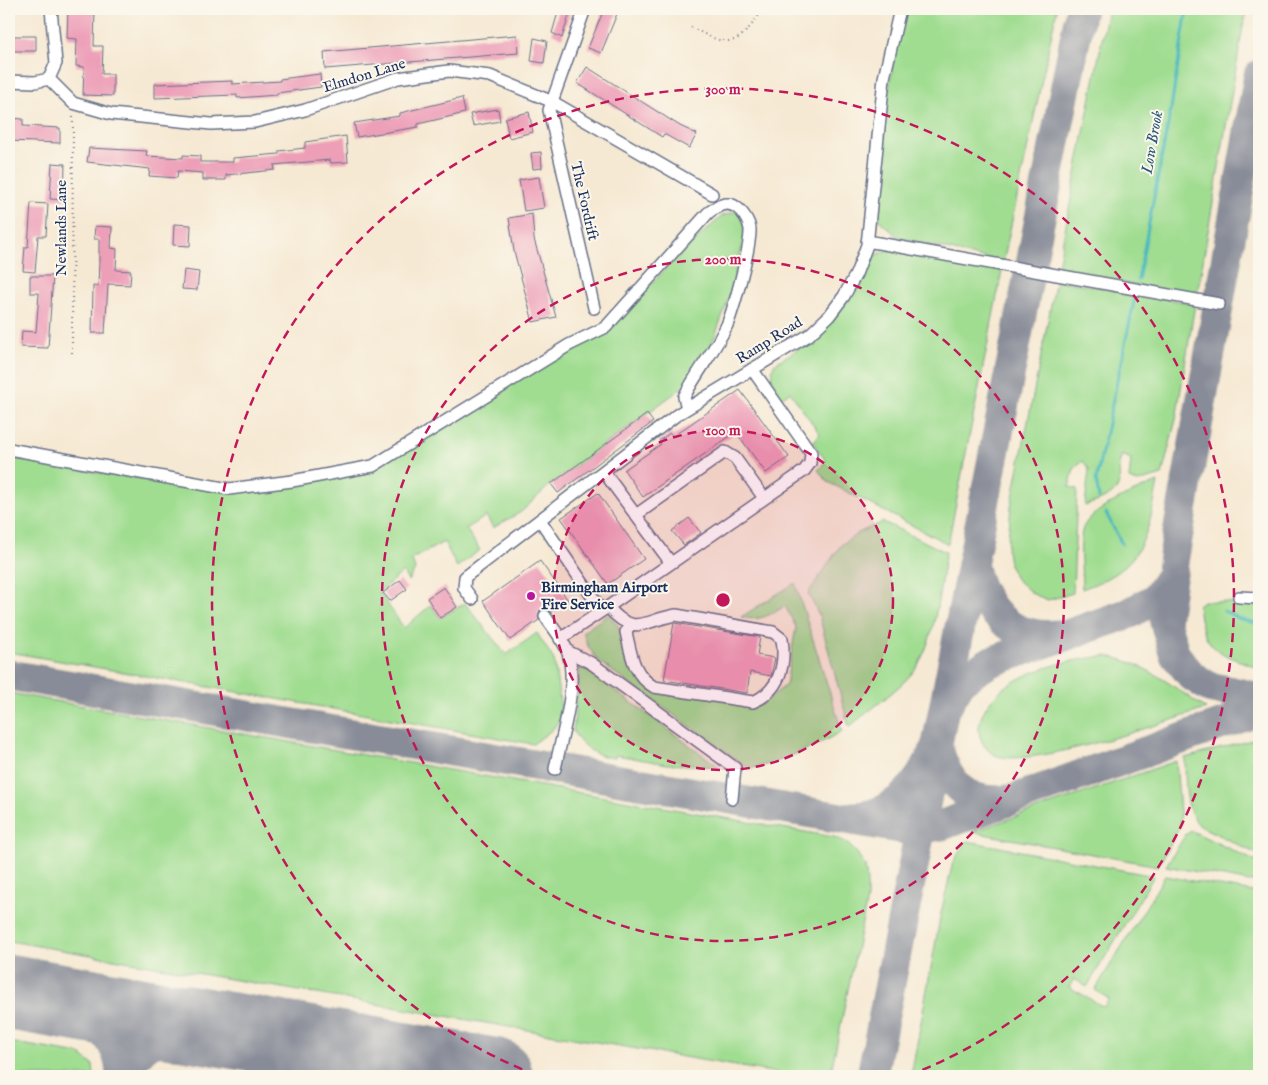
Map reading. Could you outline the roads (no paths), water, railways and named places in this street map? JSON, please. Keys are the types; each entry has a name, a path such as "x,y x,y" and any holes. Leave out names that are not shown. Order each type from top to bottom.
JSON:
{"street":[{"path":"9,81 35,82 49,79 53,74 56,63 51,9"},
{"name":"The Fordrift","path":"585,9 553,102 548,110 594,308"},
{"name":"Ramp Road","path":"472,599 464,588 465,577 687,408 809,335 830,316 856,274 868,241 884,78 900,9"},
{"name":"Elmdon Lane","path":"49,79 72,103 111,114 211,124 255,122 305,110 398,78 449,71 490,76 553,102 712,194"},
{"path":"9,449 229,488 292,481 373,466 569,345 606,327 708,213 715,207 730,204 736,207 748,223 750,230 747,248 729,320 684,397 687,408"},
{"path":"868,241 1219,304"},
{"path":"560,640 808,467 812,459 811,454 752,369"},
{"path":"636,515 725,452 735,458 764,498"},
{"path":"604,472 671,562"},
{"path":"540,520 605,609 618,620 630,625 649,624 664,617 676,615 773,632 782,639 784,648 780,679 760,699 753,702 654,686 640,678 636,669 626,632 630,625"},
{"path":"1239,597 1259,598"},
{"path":"545,616 567,650 570,668 570,690 555,769"},
{"path":"567,650 591,663 735,768 732,800"}],"waterway":[{"name":"Low Brook","path":"1138,280 1171,108 1187,9"},
{"name":"Low Brook","path":"1099,498 1096,480 1135,297"},
{"name":"Low Brook","path":"1106,513 1122,544"},
{"name":"Low Brook","path":"1224,611 1240,619 1259,624"}],"place":[{"name":"Birmingham Airport Fire Service","path":"531,596"}]}
